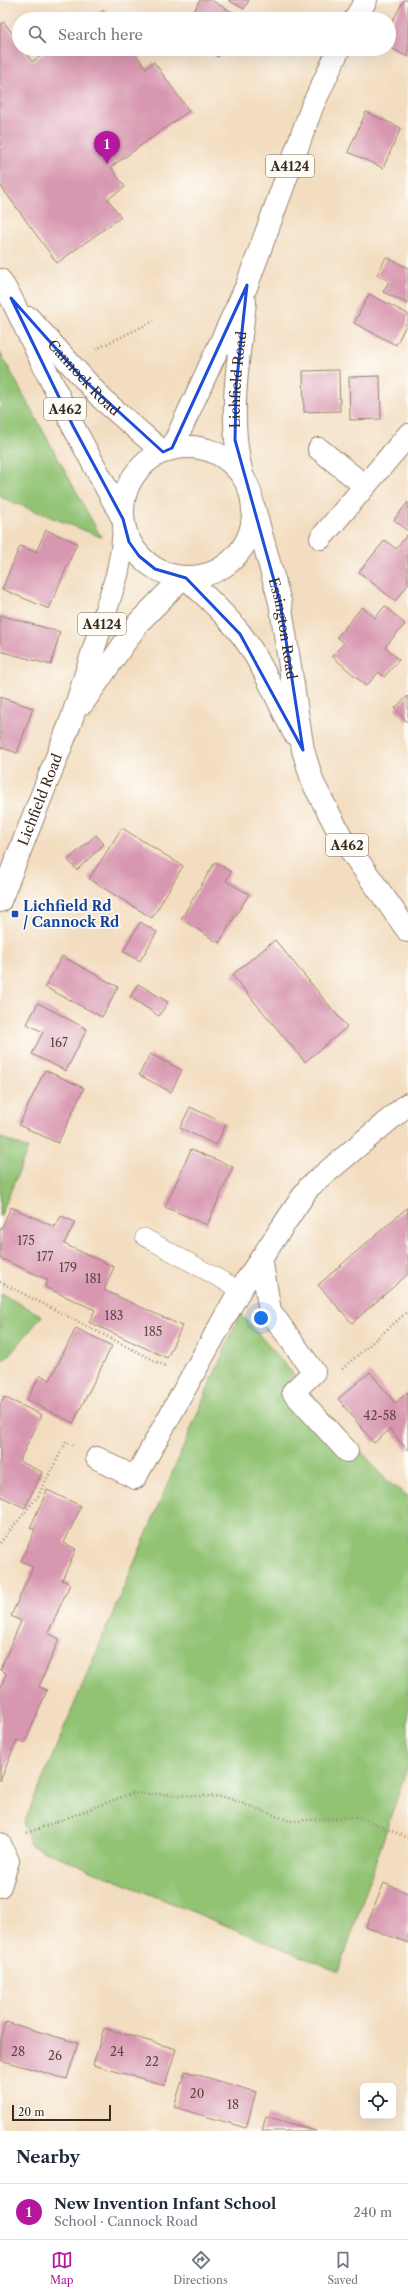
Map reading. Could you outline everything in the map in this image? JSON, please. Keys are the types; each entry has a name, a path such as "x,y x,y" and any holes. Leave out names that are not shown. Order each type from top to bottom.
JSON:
{"main road":[{"path":"360,12 366,0"},
{"name":"Lichfield Road","path":"167,450 248,285 312,107 336,56"},
{"name":"Lichfield Road","path":"242,474 235,440 234,414 248,285"},
{"name":"Cannock Road","path":"5,289 88,384 167,450"},
{"name":"Cannock Road","path":"5,289 76,432 123,522"},
{"path":"321,538 408,435"},
{"path":"197,446 208,449 226,458 242,474 250,490 254,508 250,534 238,555 215,572 185,578 170,575 155,569 140,556 130,542 123,522 124,498 128,485 140,467 167,450 197,446"},
{"path":"319,449 365,486"},
{"name":"Essington Road","path":"254,508 280,602 303,750 313,783 327,813 344,840 408,931"},
{"name":"Lichfield Road","path":"0,901 71,720 117,575 122,550 123,522"},
{"name":"Lichfield Road","path":"71,720 139,622 185,578"},
{"name":"Essington Road","path":"185,578 222,612 240,634 255,656 303,750"},
{"path":"97,1458 135,1478 240,1290 309,1187 408,1104"},
{"path":"261,1258 270,1311 314,1372 293,1392 347,1451"},
{"path":"0,1844 8,1861 0,1886"}],"lane":[{"path":"144,1237 240,1290"}],"path":[{"path":"94,350 154,321"},
{"path":"0,1282 190,1379"},
{"path":"314,1372 324,1384 408,1311"},
{"path":"0,1543 38,1496 66,1442 97,1458"},
{"path":"22,1834 132,1793 225,1797 290,1820 359,1817 408,1838"}],"highlighted area":[{"path":"247,285 236,387 235,440 280,602 303,750 240,634 186,578 155,569 139,556 129,542 123,519 73,426 11,298 84,380 163,452 172,448"}],"green space":[{"path":"0,352 101,537 0,497"},
{"path":"0,1137 28,1149 0,1217"},
{"path":"0,1293 42,1316 8,1357 0,1361"},
{"path":"240,1313 388,1482 408,1496 408,1765 339,1972 30,1845 24,1823"}],"building":[{"path":"200,0 211,0 232,12 194,12"},
{"path":"228,0 249,0 244,9"},
{"path":"404,0 408,0 408,57 396,51 396,14"},
{"path":"4,22 12,33 12,56 28,56 32,62 40,56 137,56 146,68 154,62 189,111 111,167 125,187 108,199 121,217 57,263 0,185 0,25"},
{"path":"366,112 401,128 383,168 348,152"},
{"path":"386,257 408,268 408,304 383,292 389,281 377,275"},
{"path":"369,294 408,314 408,321 396,345 354,323"},
{"path":"339,370 340,411 304,412 303,371"},
{"path":"380,376 381,419 350,420 349,377"},
{"path":"408,502 408,531 394,520"},
{"path":"46,530 77,543 49,609 2,589 20,546 36,552"},
{"path":"408,534 408,585 395,601 359,572 385,540 396,549"},
{"path":"385,606 405,624 385,647 399,660 384,677 379,672 366,686 332,656 344,643 337,637 362,607 375,618"},
{"path":"0,615 60,632 51,665 0,651"},
{"path":"408,696 408,723 395,708"},
{"path":"0,697 33,708 17,753 0,747"},
{"path":"122,828 183,866 152,918 89,879"},
{"path":"96,835 104,844 77,870 68,860"},
{"path":"215,862 231,872 226,881 249,894 219,943 181,919"},
{"path":"140,922 157,932 140,961 123,951"},
{"path":"275,940 347,1027 305,1062 232,975"},
{"path":"62,956 118,987 102,1017 45,987"},
{"path":"138,984 168,1002 159,1016 130,997"},
{"path":"38,1003 87,1029 66,1071 32,1054 43,1032 27,1024"},
{"path":"150,1054 182,1070 171,1092 139,1075"},
{"path":"45,1070 84,1088 58,1143 19,1125"},
{"path":"190,1107 226,1124 216,1145 180,1128"},
{"path":"191,1149 233,1167 207,1225 165,1207"},
{"path":"11,1207 55,1227 61,1216 75,1222 64,1244 114,1267 104,1290 182,1326 167,1358 89,1322 95,1310 45,1287 48,1280 0,1258 0,1231"},
{"path":"408,1207 408,1274 352,1323 318,1285"},
{"path":"76,1328 112,1346 73,1423 27,1400 40,1375 50,1380"},
{"path":"370,1372 395,1403 408,1392 408,1451 390,1429 374,1443 338,1399"},
{"path":"4,1397 42,1415 19,1461 42,1472 25,1508 0,1496 0,1406"},
{"path":"47,1490 81,1506 64,1543 76,1549 62,1580 70,1584 48,1633 59,1639 39,1687 47,1690 25,1743 17,1740 0,1781 0,1689 6,1673 0,1670 21,1621 11,1616 33,1567 21,1561 35,1530 30,1528"},
{"path":"384,1883 408,1893 408,1943 366,1927"},
{"path":"6,2022 78,2043 67,2079 0,2060 0,2044"},
{"path":"104,2028 176,2049 165,2085 93,2065"},
{"path":"185,2071 256,2092 246,2128 174,2107"},
{"path":"266,2116 316,2131 262,2131"}],"place":[{"name":"New Invention Infant School","path":"107,164"},
{"name":"Lichfield Rd / Cannock Rd","path":"15,914"}]}
